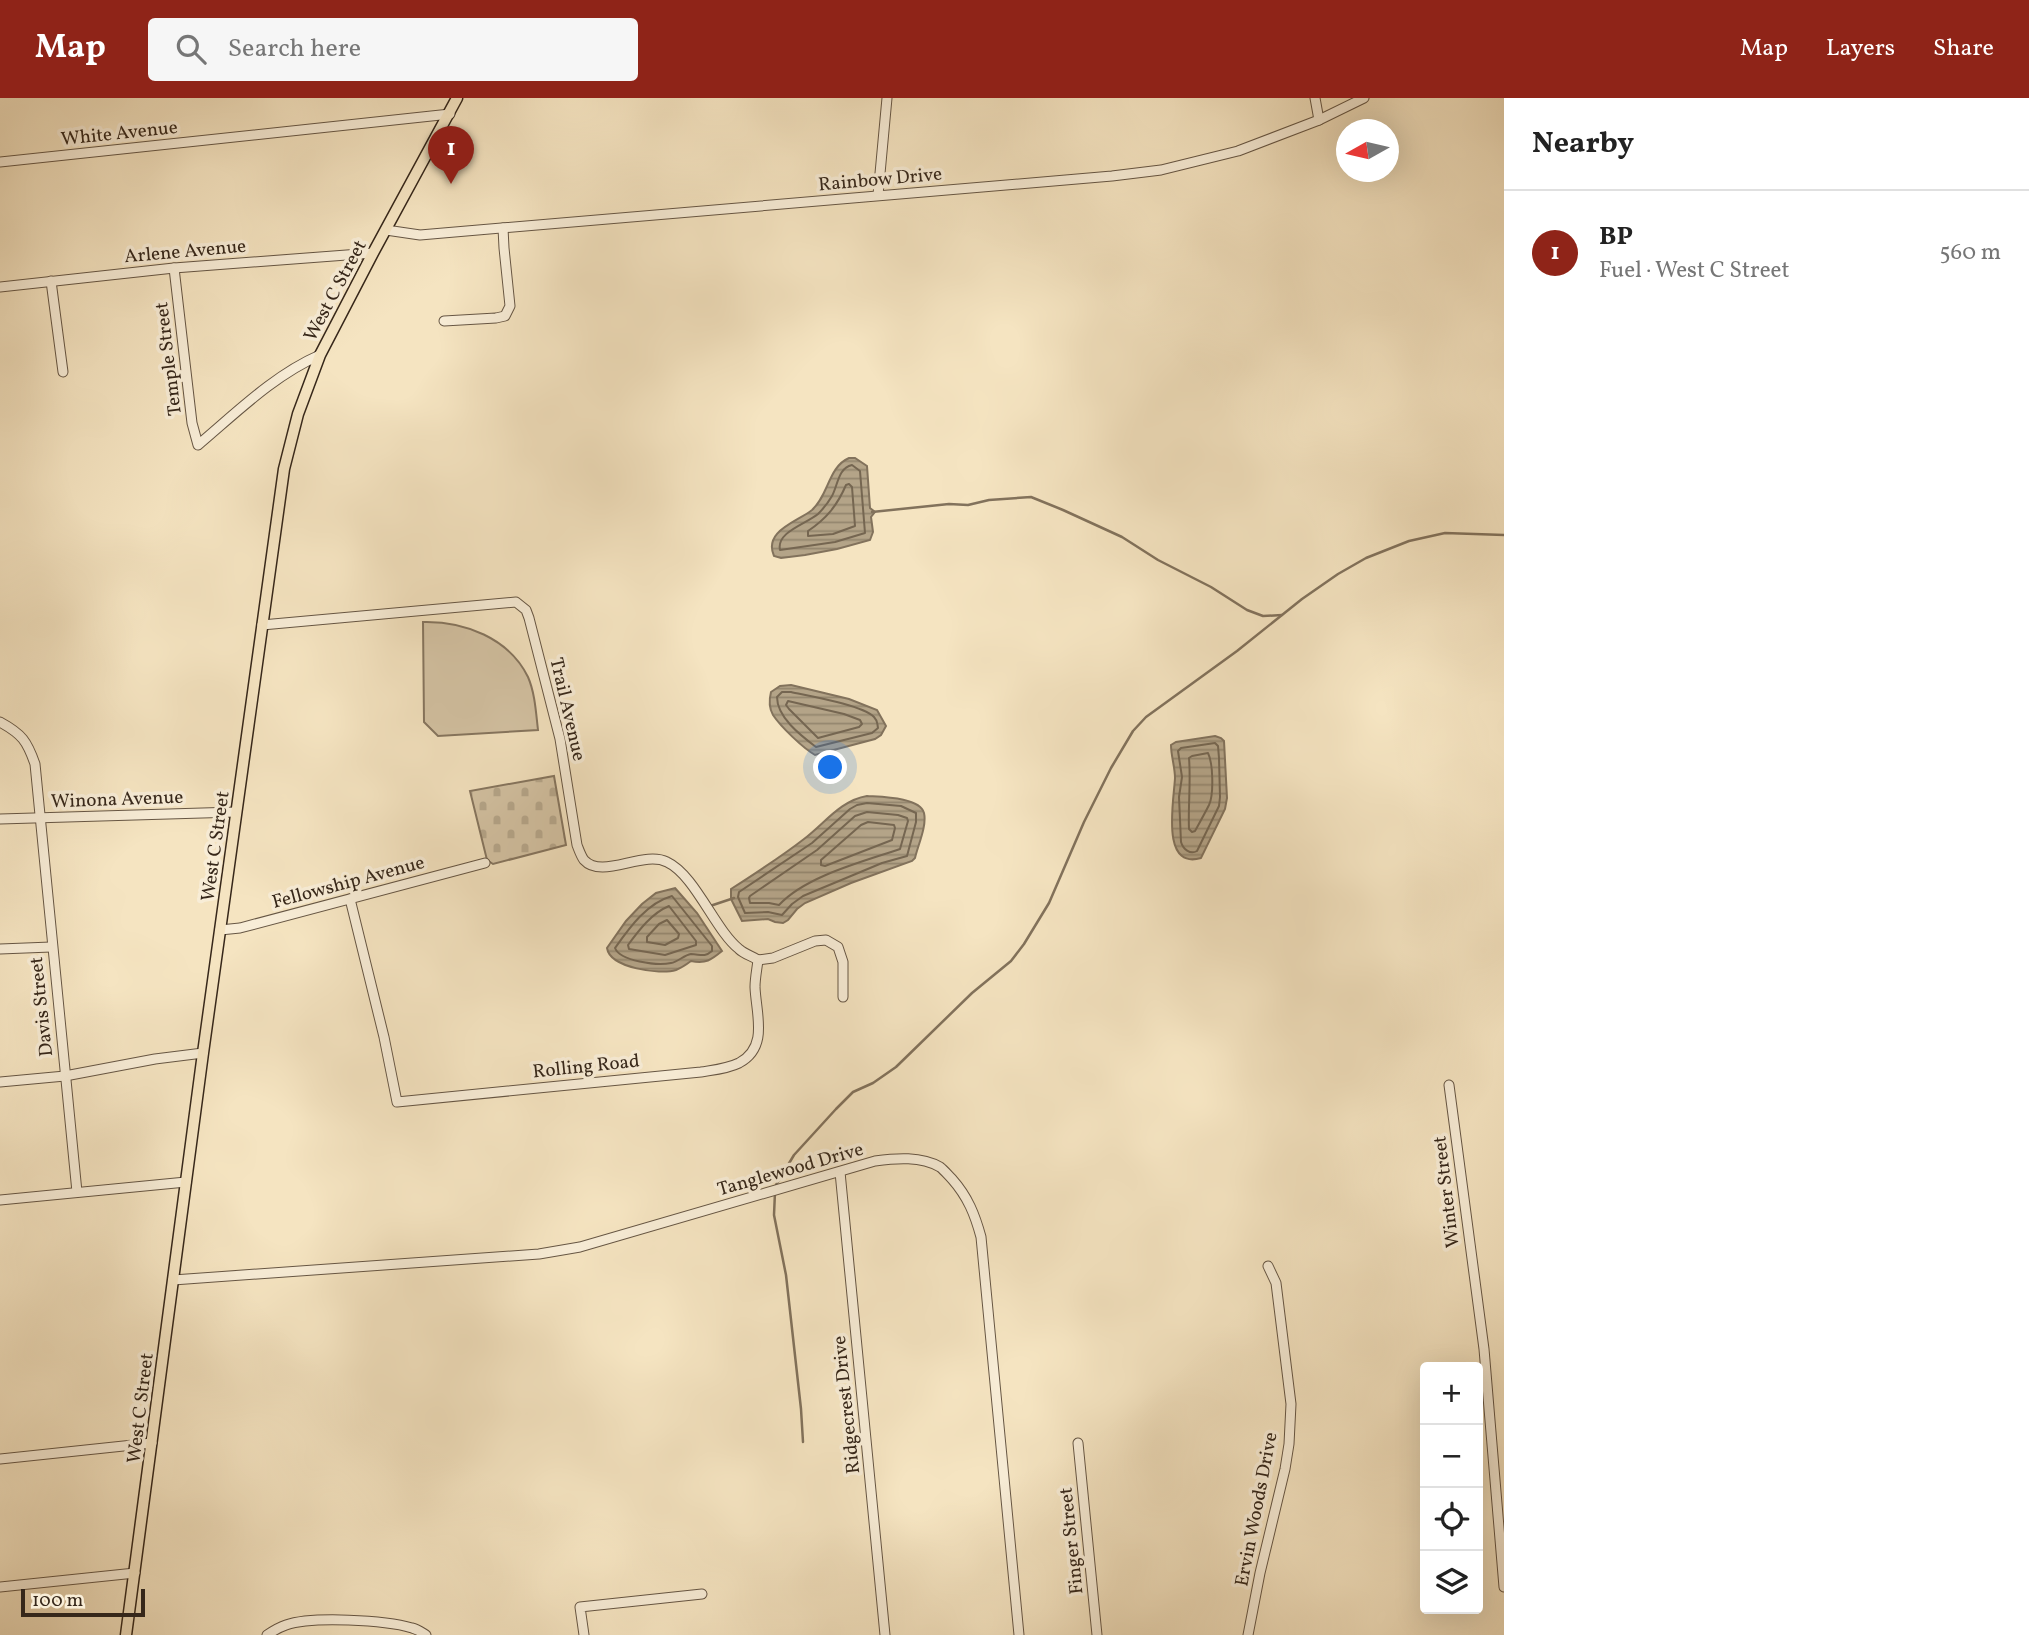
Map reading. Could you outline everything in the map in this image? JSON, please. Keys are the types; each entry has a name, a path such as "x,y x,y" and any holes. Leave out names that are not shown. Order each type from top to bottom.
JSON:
{"main road":[{"name":"West C Street","path":"126,1635 284,469 298,414 320,355 457,98"}],"street":[{"path":"878,195 887,98"},
{"path":"1315,98 1319,120"},
{"name":"Rainbow Drive","path":"386,230 420,234 503,228 1161,170 1238,150 1319,120 1364,98"},
{"name":"White Avenue","path":"0,162 450,114"},
{"path":"443,321 505,316 510,306 503,228"},
{"name":"Arlene Avenue","path":"0,287 174,268 373,253"},
{"name":"Temple Street","path":"174,268 192,423 198,445 282,375 320,355"},
{"path":"51,281 63,372"},
{"name":"Trail Avenue","path":"262,625 516,602 526,610 529,618 560,739 577,845 583,859 592,866 606,867 654,858 668,862 682,873 738,949 758,960"},
{"name":"Davis Street","path":"0,722 14,729 28,743 34,764 77,1192"},
{"name":"Winona Avenue","path":"0,819 236,812"},
{"name":"Fellowship Avenue","path":"220,930 240,928 485,863"},
{"name":"Rolling Road","path":"350,899 397,1102 701,1072 739,1063 757,1044 760,1030 755,986 758,960"},
{"path":"758,960 773,958 826,940 838,947 843,962 843,997"},
{"path":"0,948 51,947"},
{"path":"0,1082 65,1076 203,1053"},
{"name":"Winter Street","path":"1449,1085 1484,1349 1504,1587"},
{"name":"Tanglewood Drive","path":"173,1280 539,1254 580,1247 875,1161 897,1158 919,1160 941,1168 962,1190 975,1214 981,1237 1019,1635"},
{"name":"Ridgecrest Drive","path":"839,1172 885,1635"},
{"path":"0,1200 186,1182"},
{"name":"Ervin Woods Drive","path":"1248,1635 1285,1469 1291,1404 1276,1283 1268,1266"},
{"path":"0,1459 152,1443"},
{"name":"Finger Street","path":"1078,1443 1097,1635"},
{"path":"0,1587 135,1573"},
{"path":"584,1635 580,1607 702,1594"},
{"path":"267,1635 286,1625 306,1621 393,1624 413,1628 426,1635"}],"green space":[{"path":"423,622 439,622 484,634 509,652 520,663 528,677 538,730 438,736 424,722"},
{"path":"554,776 566,845 493,864 487,860 470,791"}],"water":[{"path":"849,458 855,458 867,466 870,508 875,512 871,517 873,532 870,540 805,555 781,558 774,556 772,547 777,534 818,504 837,468"},
{"path":"791,685 849,699 877,710 886,726 875,739 815,755 787,731 771,710 771,692 780,686"},
{"path":"1215,736 1224,741 1227,798 1225,809 1201,858 1188,859 1180,854 1174,844 1172,831 1175,778 1171,745"},
{"path":"867,796 908,801 921,808 924,824 912,861 805,903 783,923 768,919 742,921 731,899 731,889 795,846 841,807"},
{"path":"675,888 697,913 722,951 708,960 691,961 669,971 648,971 626,965 610,955 607,948 642,904 656,893"}],"waterway":[{"path":"872,512 1031,497 1122,537 1247,610 1263,616 1282,615"},
{"path":"776,1185 794,1155 853,1092 873,1083 896,1067 972,993 1011,961 1049,903 1111,768 1133,731 1146,717 1237,651 1302,599 1366,558 1409,541 1445,533 1504,535"},
{"path":"710,906 734,898"},
{"path":"775,1192 774,1215 786,1275 803,1442"}],"place":[{"name":"BP","path":"451,184"}]}
